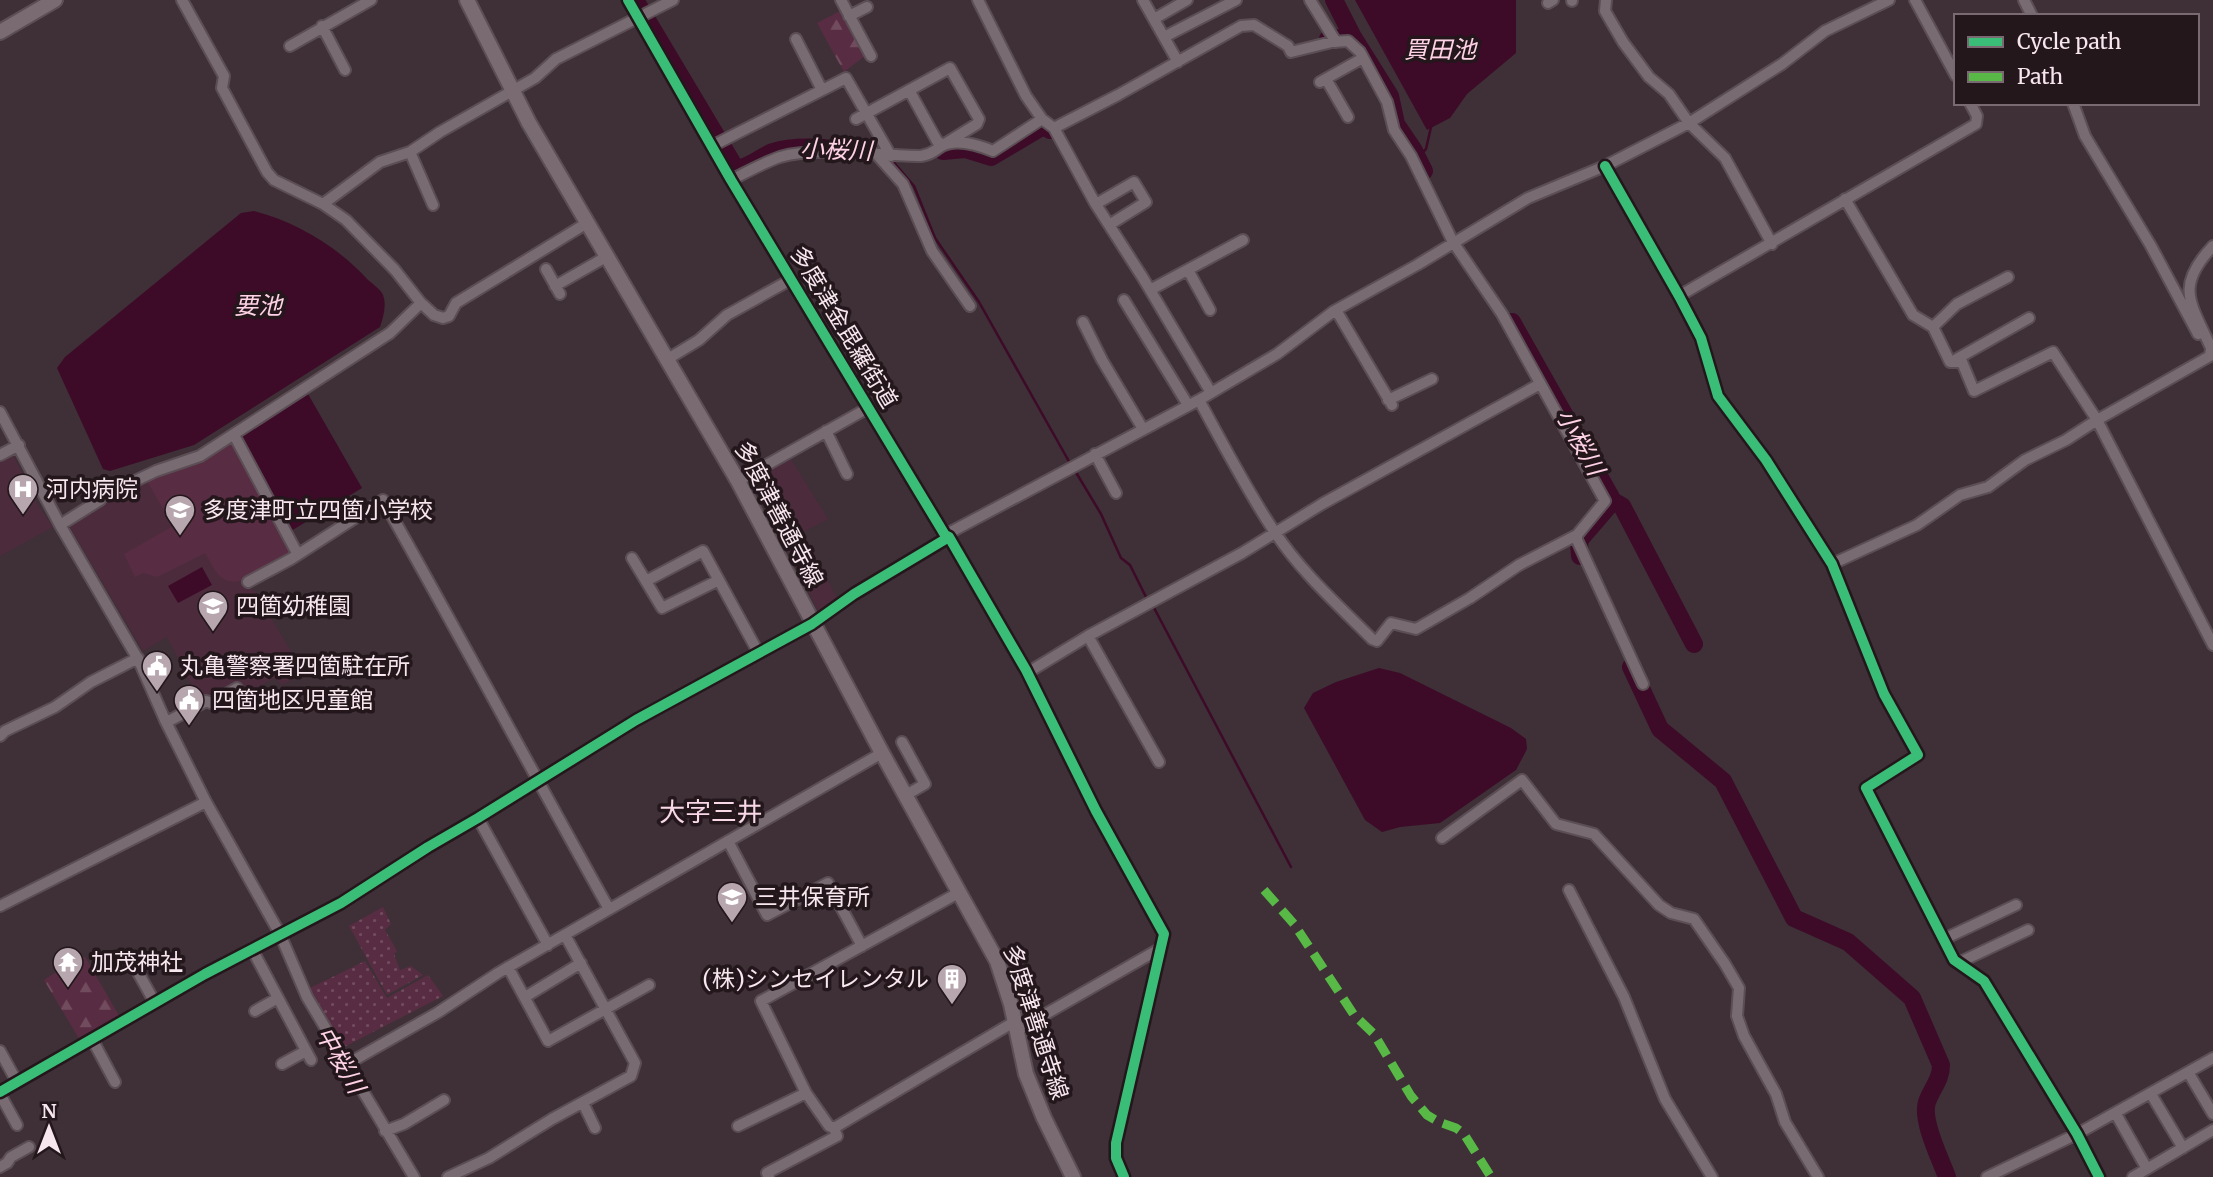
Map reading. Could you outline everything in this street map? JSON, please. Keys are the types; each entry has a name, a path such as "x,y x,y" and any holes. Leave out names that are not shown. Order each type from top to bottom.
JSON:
{"main road":[{"path":"0,32 55,0"},
{"name":"多度津善通寺線","path":"467,0 512,91 738,481 812,624 998,961 1035,1100 1073,1177"}],"street":[{"path":"182,0 224,76 222,88 267,172 274,180 323,204 354,228 434,315 443,318 449,316 456,303 587,223"},
{"name":"多度津金毘羅街道","path":"628,0 731,180 1027,673 1096,811 1164,934 1161,948"},
{"path":"323,204 380,162 410,152 535,78 556,59 673,0"},
{"path":"841,0 871,56"},
{"path":"978,0 1026,96 1042,120 1054,128 1096,204 1210,391"},
{"path":"1143,0 1178,62"},
{"path":"1154,19 1187,0"},
{"path":"1164,37 1236,0"},
{"path":"1310,0 1335,39"},
{"path":"1606,0 1605,11 1623,42 1648,77 1669,94 1689,123 1725,158 1772,244"},
{"path":"16,1125 0,1093 17,1082 252,949 341,903 636,720 812,624 854,594 947,536 1199,400 1210,391 1277,354 1336,310 1528,198 1605,166 1689,123 1782,64 1825,31 1889,0"},
{"path":"1916,0 1954,72"},
{"path":"290,46 365,1"},
{"path":"849,16 867,7"},
{"path":"1054,128 1241,26 1254,25 1290,49 1335,39 1348,41 1360,52 1387,102 1394,130 1411,156 1453,242 1502,314 1605,501 1578,541 1519,565 1471,598 1416,629 1391,623 1377,641 1310,578 1275,533 1238,473 1199,400"},
{"path":"322,26 344,71"},
{"path":"796,39 809,55 822,90"},
{"path":"1348,117 1323,80 1363,58"},
{"path":"731,180 783,157 818,152 922,156 933,153 977,124 979,119 950,68 856,119"},
{"path":"712,146 846,78 891,156"},
{"path":"909,90 937,141 943,145 976,144 993,150 1042,120"},
{"path":"1679,296 1976,124 1977,116 1971,105"},
{"path":"2074,105 2085,136 2151,246 2211,359"},
{"path":"410,152 417,181 433,205"},
{"path":"878,156 903,184 932,251 970,306"},
{"path":"1605,166 1701,338 1718,397 1766,460 1832,564 1884,694 1918,755 1866,788 1954,960 1983,981 2077,1134 2099,1177"},
{"path":"1096,204 1134,182 1146,202 1109,225"},
{"path":"1845,199 1913,315 1933,327 1950,362"},
{"path":"1150,290 1243,240"},
{"path":"2211,359 2211,348 2188,295 2192,271 2213,246"},
{"path":"547,269 558,290 606,257"},
{"path":"1188,270 1210,310"},
{"path":"1933,327 1957,304 2008,277"},
{"path":"666,359 699,340 727,315 792,279"},
{"path":"1124,300 1132,321 1158,365 1188,405"},
{"path":"60,525 103,496 156,471 200,456 390,333 421,303"},
{"path":"1336,310 1390,402 1432,379"},
{"path":"1950,362 2029,318"},
{"path":"1083,322 1143,429"},
{"path":"1950,362 1962,362 1974,391 2053,352 2097,420 2213,645"},
{"path":"1832,564 1917,525 1960,495 1988,487 2025,460 2211,359"},
{"path":"1027,673 1087,636 1540,384"},
{"path":"738,481 868,408"},
{"path":"0,412 60,525 138,658 206,802 280,934 307,997 349,1063 385,1131 414,1177"},
{"path":"826,431 847,474"},
{"path":"234,435 297,553"},
{"path":"0,455 19,445"},
{"path":"1095,454 1116,493"},
{"path":"248,582 291,559 383,500 609,909"},
{"path":"1578,541 1643,684"},
{"path":"646,581 703,551 758,652"},
{"path":"632,558 662,608 719,580"},
{"path":"1087,636 1159,762"},
{"path":"0,737 5,731 55,707 91,682 138,658"},
{"path":"167,722 206,701 211,703 237,688"},
{"path":"902,742 925,784 906,795"},
{"path":"349,1063 437,1013 508,967 882,753"},
{"path":"1442,838 1522,780 1556,824 1594,834 1658,905 1671,913 1694,919 1726,964 1739,988 1737,1016 1744,1036 1776,1094 1785,1122 1818,1177"},
{"path":"0,906 206,802"},
{"path":"478,818 548,945"},
{"path":"728,841 767,915 828,883 862,946"},
{"path":"1569,890 1624,997 1665,1099 1713,1177"},
{"path":"834,1128 829,1126 806,1093 761,1001 960,892"},
{"path":"1944,939 2015,905"},
{"path":"1958,962 2003,945 2028,930"},
{"path":"449,1177 489,1158 631,1076 634,1071 635,1063 565,935"},
{"path":"834,1128 1161,948"},
{"path":"1124,1177 1116,1158 1116,1143 1161,948"},
{"path":"252,949 308,1055 282,1064"},
{"path":"129,956 155,1003"},
{"path":"525,997 581,963"},
{"path":"508,967 548,1041 649,985"},
{"path":"255,1011 278,998"},
{"path":"92,1040 115,1082"},
{"path":"0,1051 17,1082"},
{"path":"1987,1177 2116,1114 2213,1058"},
{"path":"2189,1072 2213,1114"},
{"path":"738,1126 806,1093"},
{"path":"2151,1094 2183,1148"},
{"path":"385,1131 404,1124 444,1100"},
{"path":"583,1103 595,1128"},
{"path":"2116,1114 2147,1169"},
{"path":"769,1177 766,1173 836,1136 834,1128"},
{"path":"2133,1177 2213,1130"},
{"path":"0,1167 29,1147"}],"shaded area":[{"name":"河内病院","path":"13,454 37,504 53,527 0,556 0,460"},
{"name":"多度津町立四箇小学校","path":"212,456 246,586 255,591 304,673 282,685 275,678 241,695 235,685 211,699 208,695 199,699 167,637 143,651 69,526 70,522 152,479"},
{"path":"791,459 828,519 803,532 838,600 819,613 752,479"}],"green space":[{"path":"842,10 866,55 844,72 817,23"},
{"path":"233,442 291,548 288,557 245,580 228,581 221,577 205,553 157,577 143,573 135,577 124,554 173,526 147,481 202,461"},
{"path":"383,907 391,924 385,930 397,951 394,954 400,970 411,966 423,975 387,995 349,926"},
{"path":"85,957 121,1019 81,1042 44,980"},
{"path":"365,961 387,998 428,975 443,996 344,1047 310,988"}],"water":[{"name":"買田池","path":"1355,0 1516,0 1516,53 1467,94 1450,118 1427,130"},
{"name":"要池","path":"254,211 286,222 316,237 344,257 379,289 385,307 380,327 194,445 110,471 103,469 57,368 65,357 241,213"},
{"path":"308,394 362,488 286,534 236,440"},
{"path":"202,567 212,585 178,603 168,586"},
{"path":"1379,668 1400,673 1511,728 1526,739 1527,749 1516,770 1440,823 1400,827 1382,832 1365,820 1304,708 1313,693 1336,682"}],"waterway":[{"name":"小桜川","path":"635,0 736,169 779,150 824,148"},
{"path":"1334,0 1353,37"},
{"name":"小桜川","path":"1328,39 1353,37 1390,96 1396,124 1424,171"},
{"path":"1417,158 1426,149 1431,127"},
{"name":"小桜川","path":"943,151 965,149 991,157 1040,128 1050,130"},
{"path":"891,159 914,186 935,238 979,302 1071,465"},
{"name":"小桜川","path":"1512,322 1613,501 1622,506 1694,644"},
{"path":"1074,469 1101,514 1121,558 1130,565 1147,599"},
{"path":"1580,556 1581,538 1613,501"},
{"path":"1152,604 1291,867"},
{"path":"1631,667 1660,729 1723,781 1794,918 1848,942 1912,998 1941,1065 1940,1075 1926,1110 1932,1139 1947,1177"}],"marked path":[{"path":"1264,890 1294,924 1354,1015 1374,1034 1411,1096 1427,1115 1464,1134 1491,1177"}],"cycle path":[{"path":"628,0 731,180 945,535 949,537 1026,670 1096,811 1164,934 1116,1143 1116,1158 1124,1177"},
{"path":"1605,166 1701,338 1718,396 1766,460 1832,564 1884,694 1918,755 1866,788 1954,960 1984,981 2077,1134 2099,1177"},
{"path":"0,1092 205,974 341,903 636,720 812,624 854,594 949,537"}],"place":[{"name":"河内病院","path":"23,516"},
{"name":"多度津町立四箇小学校","path":"180,537"},
{"name":"四箇幼稚園","path":"213,633"},
{"name":"丸亀警察署四箇駐在所","path":"157,693"},
{"name":"四箇地区児童館","path":"189,727"},
{"name":"三井保育所","path":"732,924"},
{"name":"加茂神社","path":"68,989"},
{"name":"(株)シンセイレンタル","path":"952,1006"}],"district":[{"name":"大字三井","path":"711,812"}],"water label":[{"name":"中桜川","path":"340,1060"}]}
